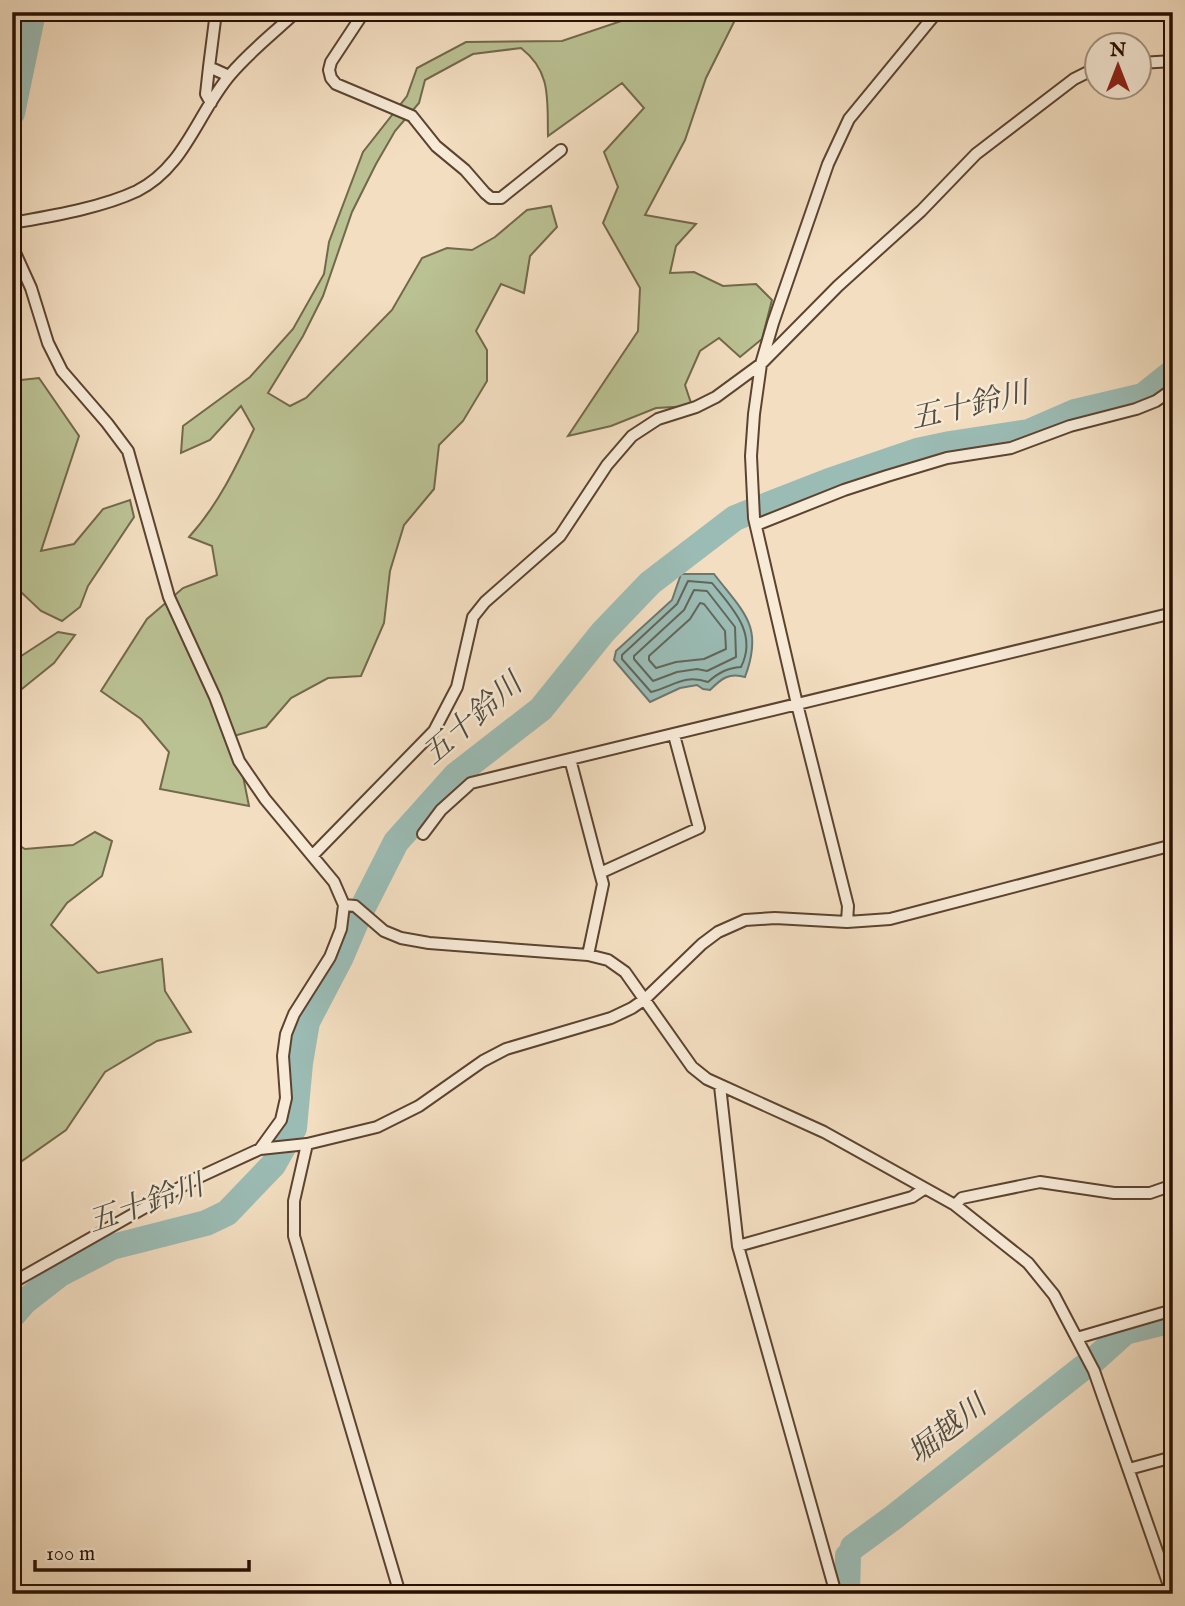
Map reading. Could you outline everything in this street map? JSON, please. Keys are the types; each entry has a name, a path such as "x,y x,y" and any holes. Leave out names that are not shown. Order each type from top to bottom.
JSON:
{"street":[{"path":"211,103 206,93 216,12"},
{"path":"12,223 110,201 138,190 163,173 183,151 229,76 296,12"},
{"path":"364,12 331,62 331,78 336,84 412,116 436,146 465,170 491,198 501,198 561,150"},
{"path":"847,922 848,906 797,704 755,521 751,456 761,364 828,164 849,119 937,12"},
{"path":"1154,62 1173,61"},
{"path":"209,67 229,76"},
{"path":"313,855 433,731 457,687 473,617 560,536 607,465 632,436 658,419 696,407 716,397 761,364 838,286 921,211 976,154 1084,74"},
{"path":"12,246 31,288 48,343 62,372 128,451 169,597 215,697 239,761 265,799 334,881 350,906 384,931 401,938 429,943 589,955 608,960 625,972 692,1067 707,1079 824,1132 955,1205 1028,1263 1054,1295 1094,1371 1172,1594"},
{"path":"755,521 844,489 947,458 1012,448 1070,426 1136,409 1156,401 1173,389"},
{"path":"423,834 441,810 471,783 1173,613"},
{"path":"600,873 699,828 674,735"},
{"path":"570,760 603,884 589,955"},
{"path":"12,1283 195,1179 266,1148 301,1145 377,1127 419,1106 483,1061 506,1049 611,1018 645,999 718,932 745,920 775,918 847,922 890,919 1173,845"},
{"path":"266,1148 281,1120 286,1098 283,1075 286,1034 294,1014 330,957 350,906"},
{"path":"720,1086 738,1246 836,1594"},
{"path":"301,1145 294,1201 295,1236 400,1594"},
{"path":"955,1205 962,1198 1040,1182 1114,1193 1150,1193 1173,1185"},
{"path":"738,1246 912,1197 924,1189"},
{"path":"1077,1338 1173,1310"},
{"path":"1129,1469 1173,1457"}],"green space":[{"path":"648,12 730,12 734,22 706,78 685,140 645,215 696,224 676,246 670,273 694,272 723,286 756,284 772,300 762,339 740,357 719,338 700,351 685,385 692,406 656,408 611,426 568,436 638,331 640,288 603,223 618,187 604,152 644,108 622,83 548,136 547,99 543,77 531,57 521,48 473,54 425,80 419,103 395,131 376,164 352,212 323,296 303,336 268,393 290,406 306,398 392,310 422,258 447,248 472,250 495,237 527,210 551,206 557,227 530,256 524,293 501,284 476,331 487,350 487,381 463,421 439,445 434,489 404,525 390,571 384,623 361,676 328,678 291,698 266,727 230,737 242,771 249,806 160,789 169,752 141,719 101,691 147,619 183,588 217,575 212,546 189,537 218,499 254,429 241,406 210,440 181,453 183,426 250,377 293,329 324,274 329,242 363,152 407,96 417,68 466,42 562,41"},
{"path":"39,378 79,436 41,551 74,544 103,509 130,500 134,517 88,586 80,607 62,621 41,611 21,592 12,599 12,381"},
{"path":"58,632 75,635 54,663 12,697 12,662"},
{"path":"95,832 112,841 102,876 67,903 51,925 98,973 162,959 165,991 191,1032 157,1041 105,1072 66,1130 12,1168 12,841 25,849 73,845"}],"water":[{"path":"681,574 714,574 748,621 752,645 750,660 745,677 734,675 710,690 697,685 680,688 650,702 614,660 616,651 672,600"}],"waterway":[{"path":"12,113 33,12"},
{"name":"五十鈴川","path":"12,1316 24,1302 60,1274 112,1247 206,1223 227,1213 273,1165 294,1128 307,1022 396,842 456,775 541,709 603,632 650,583 735,518 829,481 917,451 1029,432 1075,412 1143,396 1173,372"},
{"name":"堀越川","path":"1094,1360 1125,1332 1173,1320"},
{"name":"堀越川","path":"853,1547 1084,1367"},
{"name":"堀越川","path":"847,1594 848,1556"}]}
